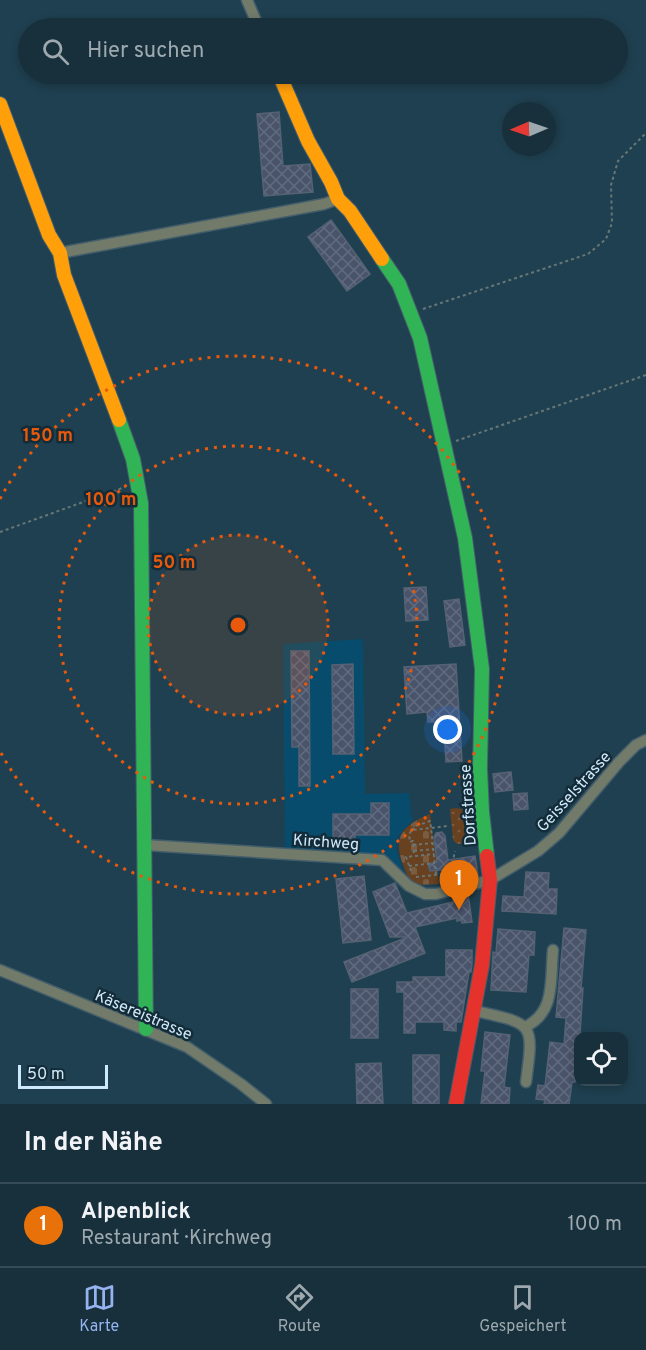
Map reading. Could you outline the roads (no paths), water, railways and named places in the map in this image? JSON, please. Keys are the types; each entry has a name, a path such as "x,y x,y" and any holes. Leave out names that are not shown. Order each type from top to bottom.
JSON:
{"street":[{"path":"247,0 255,18"},
{"name":"Dorfstrasse","path":"283,84 308,141 338,199 350,211 399,284 411,313 420,338 465,538 480,642 482,812 490,880 482,965 456,1104"},
{"path":"0,104 49,235 60,253 64,275 130,449 138,482 141,503 146,1029"},
{"path":"60,253 324,204 338,199"},
{"name":"Geisselstrasse","path":"490,880 537,851 559,833 619,762 636,745 646,740"},
{"name":"Kirchweg","path":"145,844 382,860 409,886 425,894 436,894 490,880"},
{"path":"525,1027 542,1015 548,1006 553,950"},
{"name":"Käsereistrasse","path":"0,970 187,1047 266,1104"},
{"path":"475,1011 518,1021 525,1027 530,1034 531,1046 526,1082"}],"place":[{"name":"Alpenblick","path":"459,910"}]}
